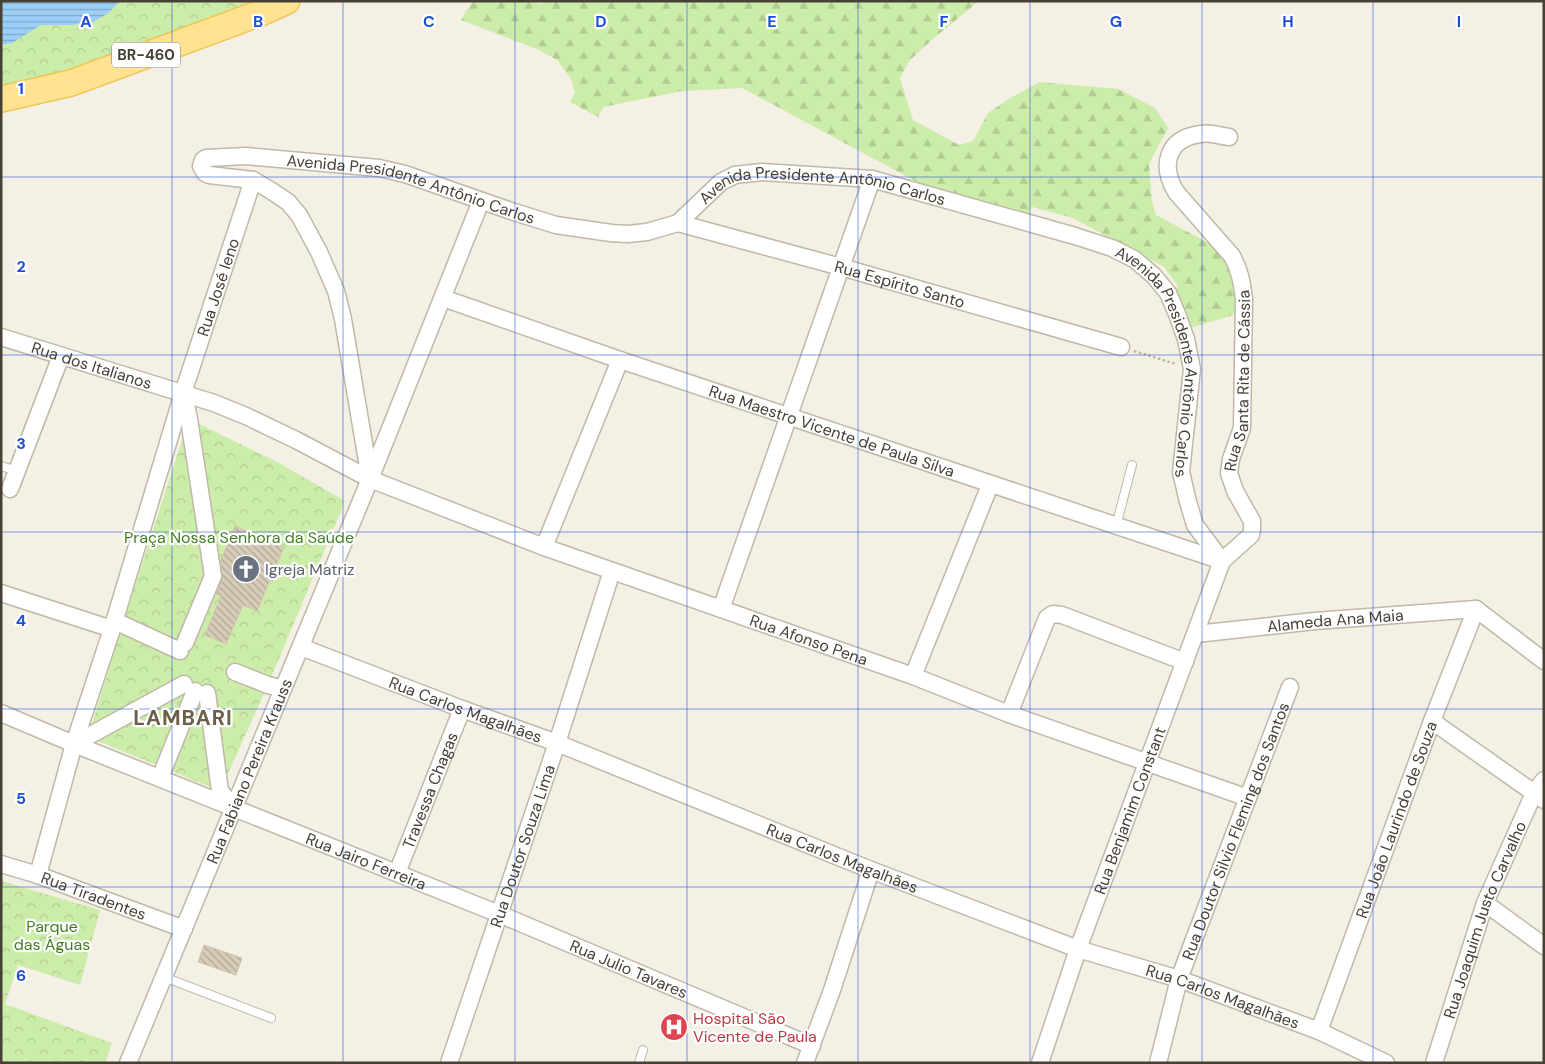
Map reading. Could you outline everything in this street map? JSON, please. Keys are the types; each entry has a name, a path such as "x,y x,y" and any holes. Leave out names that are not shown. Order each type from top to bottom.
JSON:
{"main road":[{"name":"BR-460","path":"1,99 71,83 263,12 287,1"}],"street":[{"name":"Rua Santa Rita de Cássia","path":"1222,562 1250,535 1252,529 1252,521 1235,491 1229,473 1231,459 1242,428 1244,299 1242,281 1238,266 1232,256 1176,192 1169,180 1167,168 1169,156 1175,146 1187,137 1203,133 1229,137"},
{"name":"Avenida Presidente Antônio Carlos","path":"253,180 209,175 201,166 203,160 220,156 246,156 379,168 405,174 556,225 628,234 647,232 678,223 721,182 735,175 762,172 872,180 1112,248 1134,259 1154,276 1168,293 1186,339 1192,369 1181,472 1195,524 1222,562"},
{"name":"Rua José Ieno","path":"183,392 253,180"},
{"path":"253,180 288,202 300,214 336,291 343,319 370,479"},
{"path":"721,609 872,180"},
{"name":"Rua Fabiano Pereira Krauss","path":"128,1063 370,479 481,201"},
{"name":"Rua Espírito Santo","path":"678,223 841,267 1121,347"},
{"name":"Rua Maestro Vicente de Paula Silva","path":"443,298 620,360 1222,562"},
{"name":"Rua dos Italianos","path":"1,337 183,392"},
{"path":"10,489 61,356"},
{"path":"544,547 620,360"},
{"path":"183,392 246,416 370,479"},
{"path":"38,875 74,744 114,625 183,392"},
{"path":"1,593 183,647 213,576 189,418 183,392"},
{"name":"Rua Afonso Pena","path":"370,479 544,547 913,676 1009,714 1248,798"},
{"path":"913,676 990,485"},
{"name":"Rua Benjamim Constant","path":"1040,1063 1078,948 1222,562"},
{"name":"Rua Doutor Souza Lima","path":"449,1063 557,743 612,571"},
{"path":"1476,609 1544,661"},
{"name":"Alameda Ana Maia","path":"1196,634 1315,621 1476,609"},
{"name":"Rua João Laurindo de Souza","path":"1320,1031 1432,721 1476,609"},
{"path":"1009,714 1047,618 1054,614 1062,615 1185,662"},
{"name":"Rua Carlos Magalhães","path":"301,647 462,709 557,743 871,870 1078,948 1179,979 1320,1031 1386,1063"},
{"path":"235,672 284,689"},
{"name":"Rua Doutor Silvio Fleming dos Santos","path":"1158,1063 1179,979 1290,687"},
{"path":"74,744 195,689"},
{"path":"195,689 220,791 234,807"},
{"path":"160,778 195,689"},
{"name":"Travessa Chagas","path":"397,873 462,709"},
{"path":"1,713 234,807"},
{"path":"1432,721 1541,791"},
{"name":"Rua Joaquim Justo Carvalho","path":"1434,1063 1485,903 1541,791"},
{"name":"Rua Jairo Ferreira","path":"234,807 499,914"},
{"name":"Rua Tiradentes","path":"1,864 38,875 184,929"},
{"path":"805,1063 871,870"},
{"path":"1485,903 1544,946"},
{"name":"Rua Julio Tavares","path":"499,914 812,1046"}],"lane":[{"path":"1116,526 1132,465"},
{"path":"1,466 17,471"},
{"path":"164,976 271,1018"},
{"path":"639,1063 643,1050"}],"path":[{"path":"1121,347 1192,369"}],"green space":[{"path":"1,1 287,1 1,99"},
{"path":"474,1 536,1 540,4 548,1 979,1 910,60 900,78 913,120 959,145 973,141 988,113 1039,82 1118,89 1155,108 1168,128 1149,164 1152,201 1156,215 1239,259 1247,288 1233,315 1191,328 1173,295 1178,286 1164,267 1073,218 1032,207 1027,216 934,191 742,88 682,91 603,107 598,117 570,102 575,93 571,79 557,60 539,50 461,20"},
{"name":"Praça Nossa Senhora da Saúde","path":"189,419 279,463 345,501 268,685 220,791 88,737"},
{"name":"Parque das Águas","path":"1,881 100,910 80,985 18,965 5,1004 112,1043 105,1063 1,1063"}],"water":[{"path":"1,1 120,1 107,14 93,22 72,25 41,25 12,43 1,45"}],"building":[{"name":"Igreja Matriz","path":"235,526 284,547 257,611 243,605 226,644 205,635 221,596 216,594 222,579 221,560"},
{"path":"204,945 242,958 236,975 198,962"}],"place":[{"name":"Igreja Matriz","path":"246,569"},
{"name":"Hospital São Vicente de Paula","path":"674,1027"}],"district":[{"name":"LAMBARI","path":"183,718"}]}
